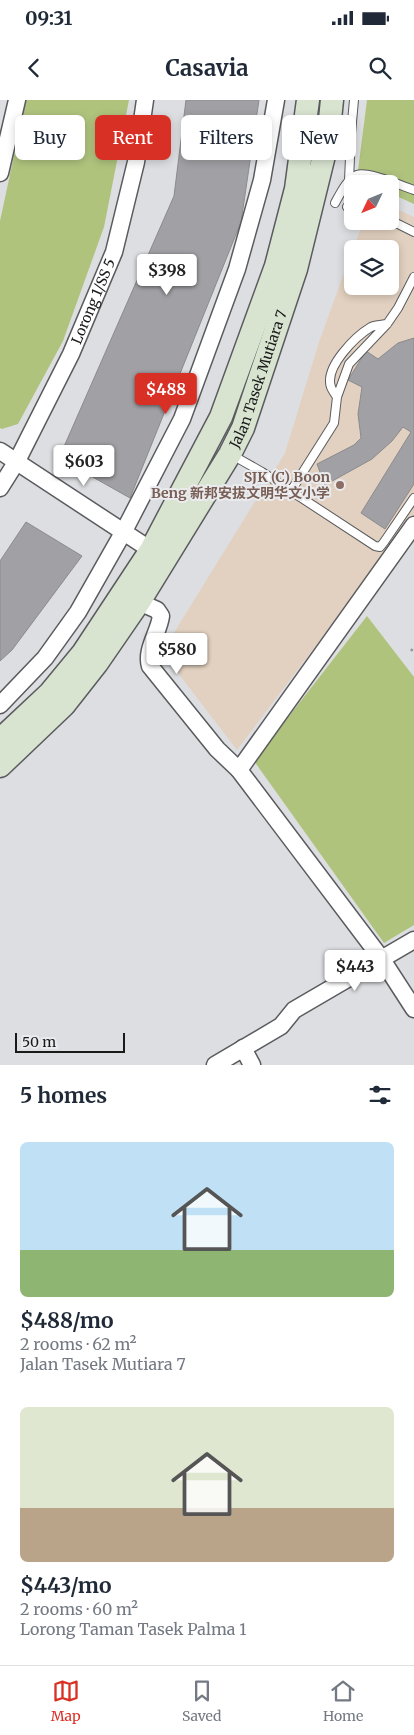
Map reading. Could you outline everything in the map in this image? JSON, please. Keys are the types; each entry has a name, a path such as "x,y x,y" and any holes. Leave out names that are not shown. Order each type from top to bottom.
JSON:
{"street":[{"path":"0,172 2,153 17,100"},
{"name":"Lorong 1/SS 5","path":"0,488 17,461 71,354 114,252 136,162 145,100"},
{"path":"0,705 46,658 78,612 124,531 182,419 238,269 262,180 276,100"},
{"name":"Jalan Tasek Mutiara 7","path":"0,740 50,692 83,653 151,550 221,417 276,266 296,189 308,100"},
{"name":"Jalan Tasek Mutiara 7","path":"0,766 64,705 97,663 139,602 230,454 243,428 296,269 328,139 332,100"},
{"path":"0,451 151,550"},
{"path":"239,770 414,525"},
{"path":"139,602 157,610 161,616 148,660 150,666 216,748 239,770 382,958 414,1009"},
{"path":"215,1065 280,1026 294,1010 414,940"},
{"path":"243,1048 252,1065"}],"lane":[{"path":"349,175 354,100"},
{"path":"357,175 370,175"},
{"path":"399,185 414,190"},
{"path":"335,203 344,189"},
{"path":"399,224 414,232"},
{"path":"291,491 334,423 337,397 349,364 387,324 414,278"},
{"path":"337,397 330,386 331,374 339,358 355,339 373,326 387,324"},
{"path":"230,454 380,547 414,498"}],"path":[{"path":"412,651 414,647"}],"shaded area":[{"name":"SJK (C) Boon Beng 新邦安拔文明华文小学","path":"399,210 414,217 414,516 237,750 162,652 285,453 319,342 344,273 344,295 399,295 399,240 357,240 360,230 399,230"}],"green space":[{"path":"26,100 129,100 126,115 95,115 95,160 117,160 104,227 63,341 18,424 2,429 0,428 0,221 15,151 15,160 85,160 85,115 23,115"},
{"path":"367,100 414,100 414,204 399,197 399,175 357,175"},
{"path":"367,616 414,677 414,925 384,943 254,761"}],"building":[{"path":"186,100 259,100 257,115 184,115"},
{"path":"181,140 181,160 250,160 241,222 130,498 59,458 174,196"},
{"path":"414,338 414,484 385,529 361,513 411,432 403,427 392,441 372,459 325,485 317,464 354,445 361,438 358,414 362,387 348,380 366,351 378,359 398,343"},
{"path":"26,522 82,556 12,650 0,661 0,561"}],"place":[{"name":"SJK (C) Boon Beng 新邦安拔文明华文小学","path":"340,485"}]}
